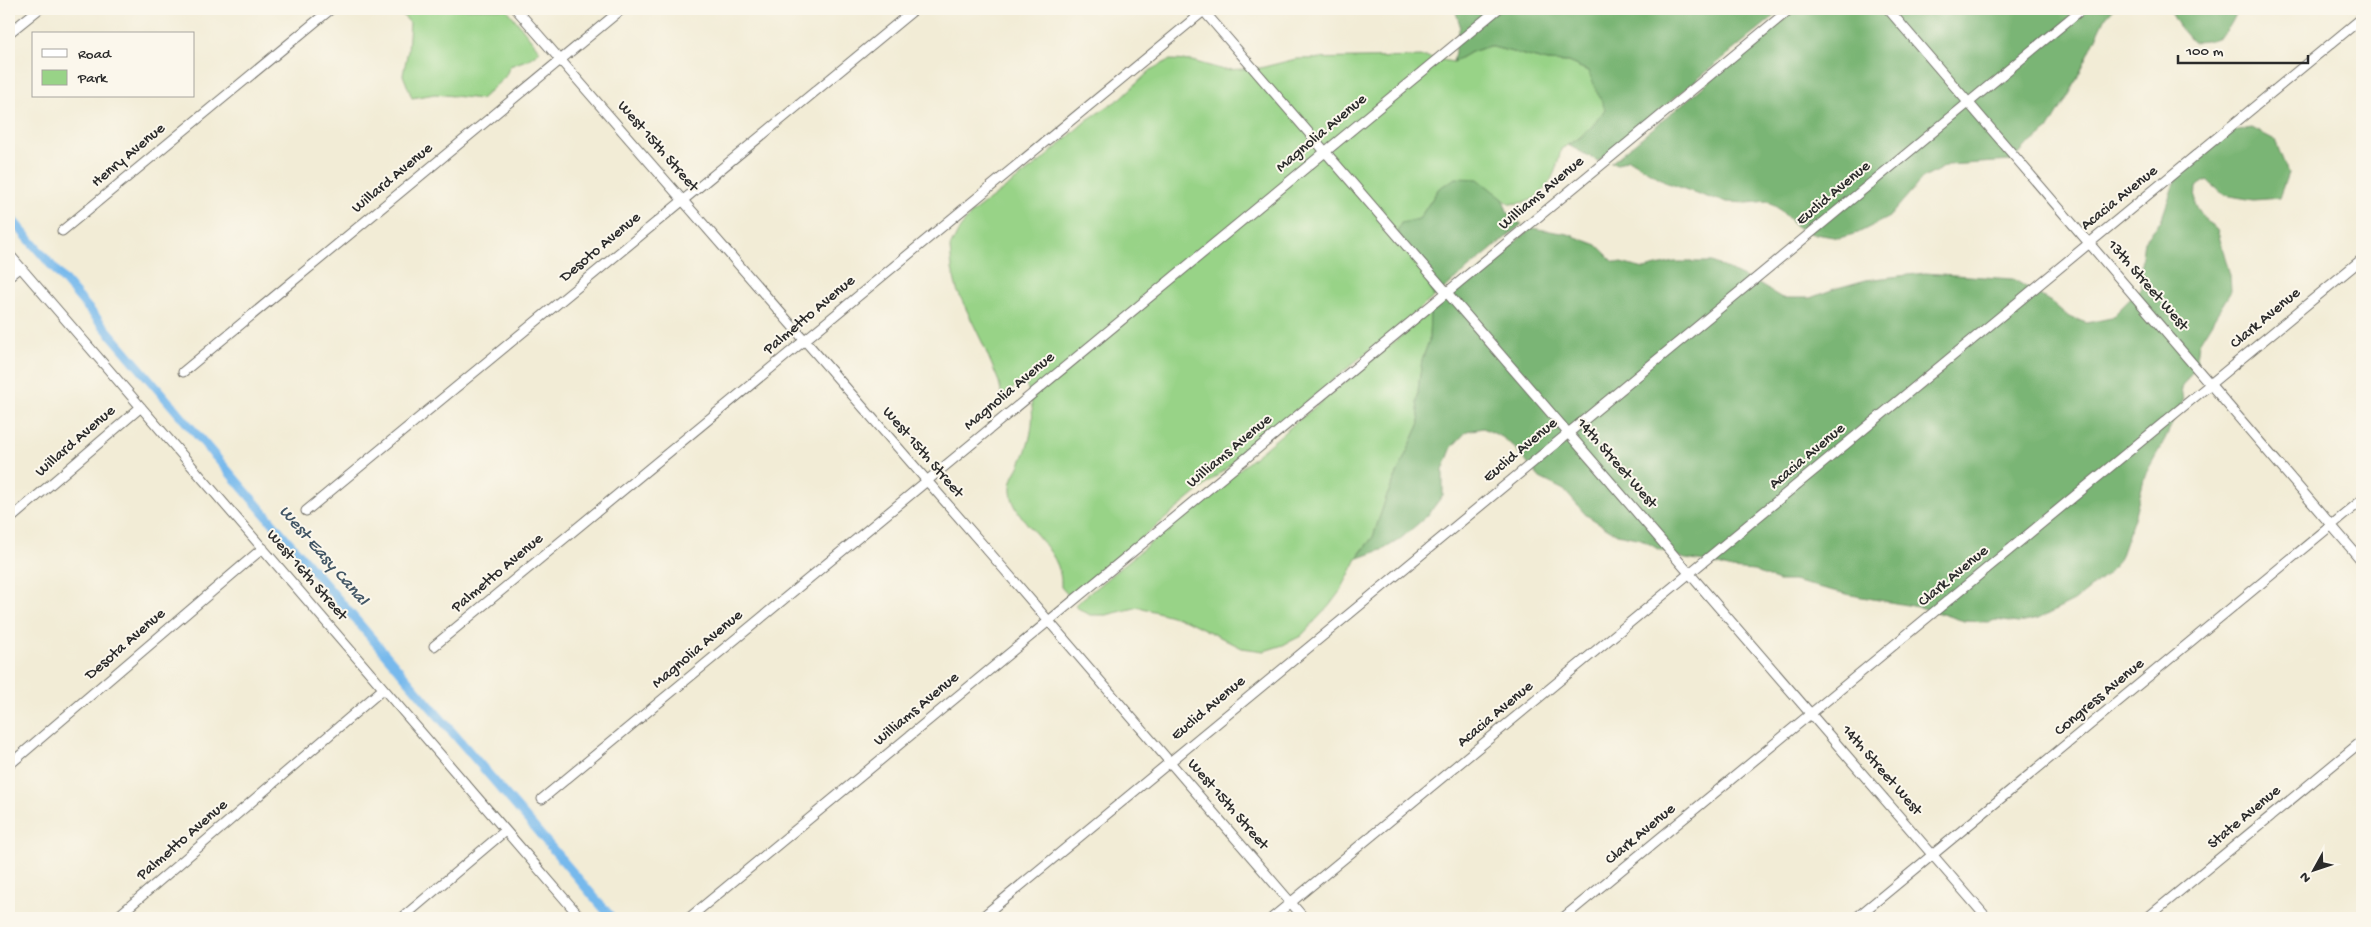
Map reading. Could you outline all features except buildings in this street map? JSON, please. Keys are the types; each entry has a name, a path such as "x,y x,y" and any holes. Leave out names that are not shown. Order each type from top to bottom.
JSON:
{"street":[{"path":"9,34 39,9"},
{"name":"Henry Avenue","path":"62,231 331,9"},
{"name":"West 15th Street","path":"516,9 1170,761 1304,918"},
{"name":"Willard Avenue","path":"183,372 622,9"},
{"name":"Desoto Avenue","path":"306,511 915,9"},
{"name":"14th Street West","path":"1204,9 1987,918"},
{"name":"Palmetto Avenue","path":"434,646 1204,9"},
{"name":"Magnolia Avenue","path":"542,799 1498,9"},
{"name":"Williams Avenue","path":"689,918 1790,9"},
{"name":"13th Street West","path":"1888,9 2362,561"},
{"name":"Euclid Avenue","path":"981,918 2082,9"},
{"name":"Acacia Avenue","path":"1272,918 2362,18"},
{"name":"West 16th Street","path":"9,254 581,918"},
{"name":"Clark Avenue","path":"1564,918 2362,259"},
{"path":"9,276 20,267"},
{"name":"Willard Avenue","path":"9,520 141,407"},
{"name":"Congress Avenue","path":"1856,918 2362,500"},
{"name":"Desota Avenue","path":"9,766 263,548"},
{"name":"Palmetto Avenue","path":"116,918 383,688"},
{"name":"State Avenue","path":"2147,918 2362,741"},
{"path":"402,918 505,831"}],"green space":[{"path":"397,9 507,9 540,51 529,59 510,66 505,77 481,99 435,94 412,98 403,75 408,50 410,23"},
{"path":"1455,9 1783,9 1598,161 1568,145 1589,130 1605,109 1588,71 1568,62 1547,61 1489,46 1469,53 1453,62 1460,25"},
{"path":"1797,9 2113,9 2106,17 2070,93 2048,130 2026,146 2012,161 1948,165 1922,179 1889,217 1858,233 1839,238 1810,233 1797,227 1768,201 1727,202 1668,183 1628,159 1618,164 1611,163"},
{"path":"2169,9 2236,9 2237,12 2229,27 2221,36 2210,40 2193,42 2179,26"},
{"path":"1489,46 1547,61 1568,62 1588,71 1606,109 1586,132 1561,149 1548,185 1538,196 1531,200 1510,204 1494,193 1439,188 1419,219 1425,274 1434,297 1070,597 1061,587 1060,573 1055,560 1020,515 1014,504 1011,492 1012,482 1029,440 1032,420 1031,399 1024,380 1002,397 999,382 957,290 952,269 950,247 960,228 972,213 1040,162 1087,120 1121,98 1152,69 1170,60 1192,61 1224,70 1260,68 1296,59 1427,57 1453,62 1469,53"},
{"path":"2252,128 2275,140 2288,173 2279,198 2254,200 2224,195 2207,180 2196,187 2195,204 2206,221 2217,229 2230,275 2231,291 2199,343 2196,366 2181,388 2183,400 2165,439 2145,475 2135,515 2120,558 2108,574 2074,601 2038,619 2018,623 1996,620 1988,622 1964,621 1923,608 1851,595 1793,581 1778,581 1754,571 1732,569 1685,559 1658,549 1641,539 1617,534 1586,515 1564,490 1540,478 1513,446 1502,437 1483,428 1467,431 1452,447 1443,470 1443,495 1427,516 1399,540 1384,549 1356,559 1373,537 1386,498 1420,423 1417,402 1422,360 1429,341 1430,312 1532,228 1568,234 1597,245 1613,261 1644,269 1674,262 1712,262 1757,283 1782,298 1810,298 1866,280 1925,273 2013,279 2051,302 2069,317 2087,323 2111,318 2141,288 2140,271 2144,241 2161,221 2174,183 2194,155 2226,132"},
{"path":"1456,178 1478,179 1503,199 1507,211 1517,222 1522,224 1434,297 1425,274 1397,231 1401,223 1419,219 1439,188"},
{"path":"1430,312 1429,341 1422,360 1417,402 1420,423 1386,498 1373,537 1360,553 1341,590 1301,636 1283,645 1264,651 1242,648 1186,620 1139,607 1106,615 1090,615 1076,607 1075,605"}],"waterway":[{"name":"West Easy Canal","path":"9,216 612,918"}]}
